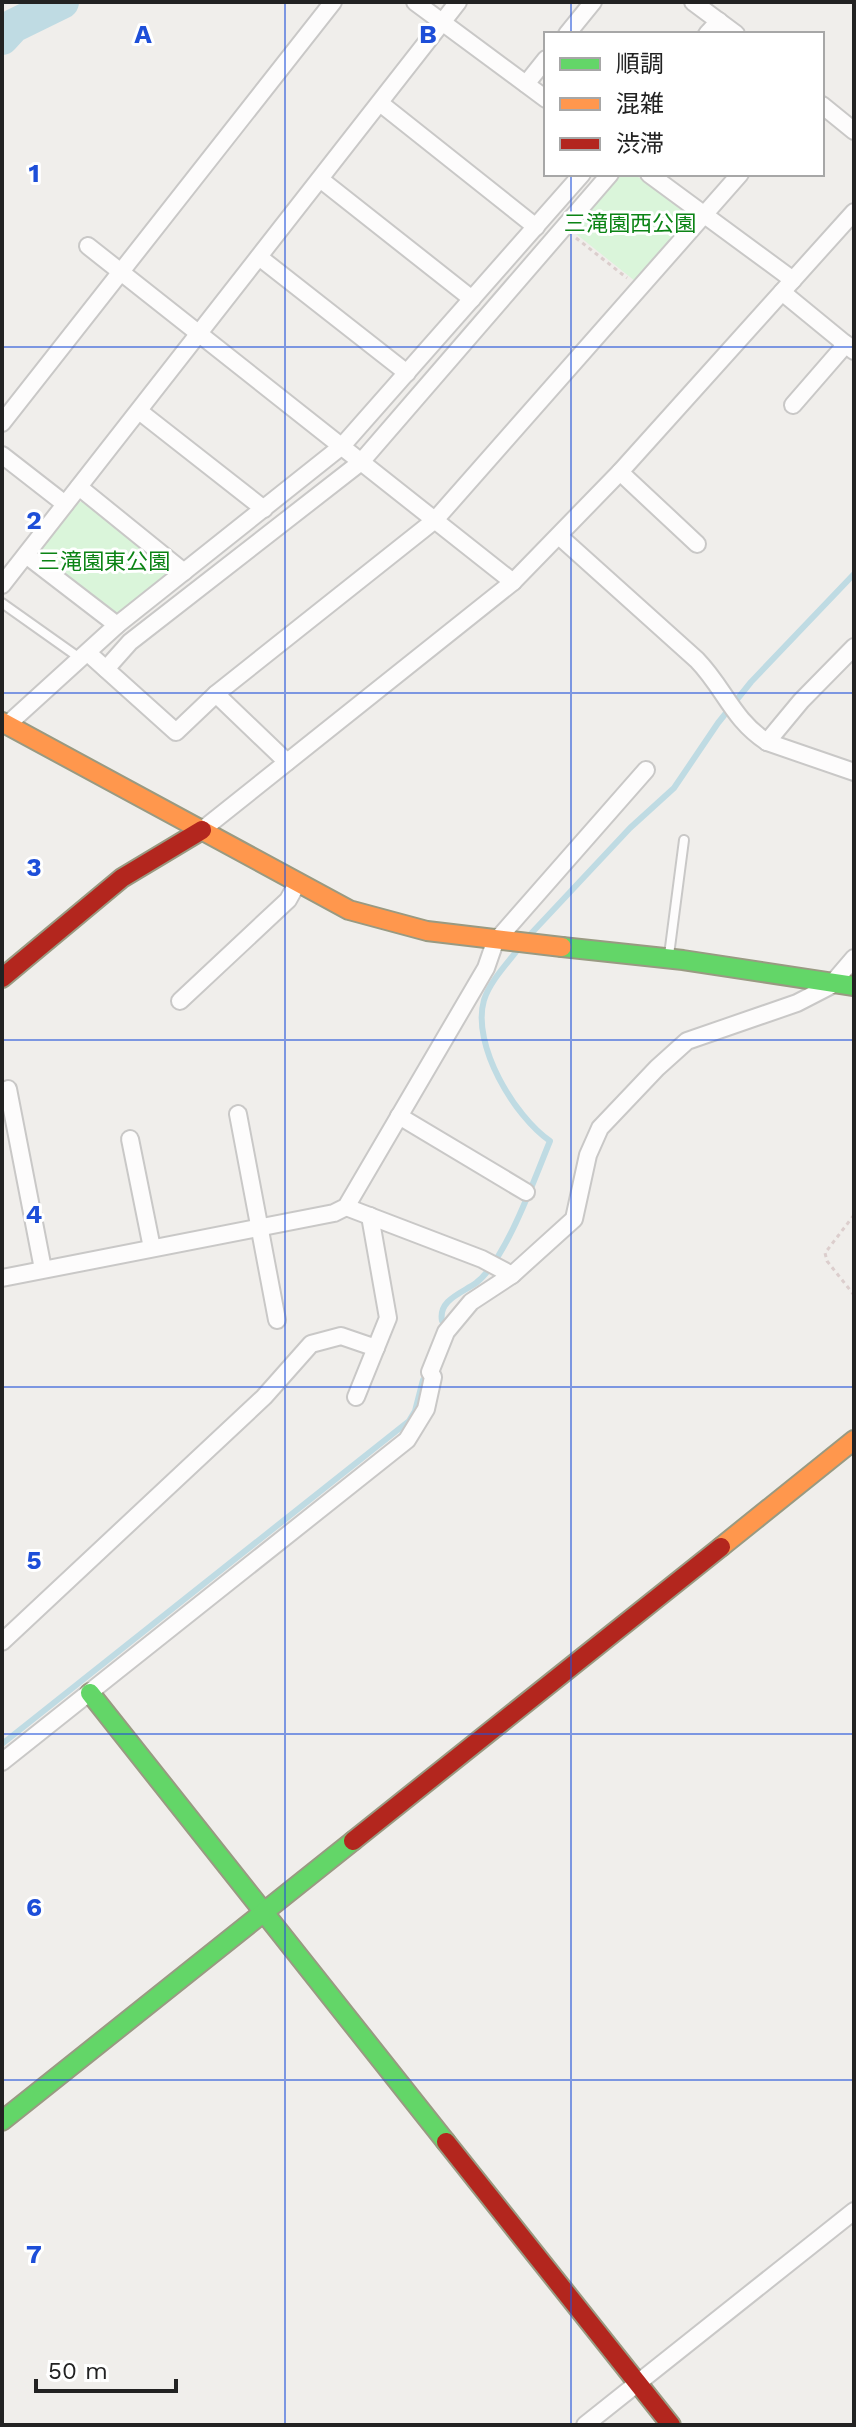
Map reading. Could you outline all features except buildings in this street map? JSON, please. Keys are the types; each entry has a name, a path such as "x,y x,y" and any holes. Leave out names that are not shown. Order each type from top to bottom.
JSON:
{"street":[{"path":"2,423 333,2"},
{"path":"415,2 544,98"},
{"path":"2,585 458,2"},
{"path":"569,32 593,2"},
{"path":"693,2 713,28"},
{"path":"526,84 544,62"},
{"path":"380,103 536,227"},
{"path":"824,107 854,131"},
{"path":"580,176 342,446 117,625 85,656 4,723 349,910 396,926 501,943 668,958 793,976 830,986 854,986"},
{"path":"106,669 130,642 361,462 608,176"},
{"path":"652,176 704,214 788,286 850,347 793,405"},
{"path":"85,656 106,669 176,732 216,694 435,520 738,176"},
{"path":"320,179 472,299"},
{"path":"2,978 116,881 163,849 202,830 513,582 620,472 854,212"},
{"path":"88,246 513,582"},
{"path":"259,257 407,373"},
{"path":"139,411 264,509"},
{"path":"2,455 65,504"},
{"path":"620,472 697,544"},
{"path":"79,487 184,572"},
{"path":"559,536 697,660 716,682 737,719 767,742 854,772"},
{"path":"26,555 117,625"},
{"path":"767,742 854,647"},
{"path":"216,694 287,762"},
{"path":"2,1278 334,1213 346,1207 501,943 646,770"},
{"path":"180,1001 288,900 298,882"},
{"path":"2,1762 407,1440 426,1409 433,1377 430,1372 446,1332 471,1302 574,1219 588,1155 600,1128 657,1068 687,1041 797,1003 830,986 854,958"},
{"path":"8,1089 43,1269"},
{"path":"238,1114 277,1320"},
{"path":"399,1116 526,1192"},
{"path":"130,1139 152,1248"},
{"path":"346,1207 508,1272"},
{"path":"356,1397 388,1318 370,1216"},
{"path":"2,1642 264,1397 311,1344 341,1336 376,1348"},
{"path":"2,2121 854,1440"},
{"path":"90,1693 671,2425"},
{"path":"585,2425 854,2211"}],"lane":[{"path":"2,603 85,656"},
{"path":"668,958 684,840"}],"path":[{"path":"564,228 639,288"},
{"path":"854,1215 825,1253 827,1261 854,1295"}],"green space":[{"name":"三滝園西公園","path":"616,176 637,176 689,214 688,223 635,281 570,229"},
{"name":"三滝園東公園","path":"85,501 171,569 169,575 120,614 113,615 39,558 39,547 77,503"}],"waterway":[{"path":"2,38 13,26 62,2"},
{"path":"526,939 630,828 674,788 718,723 751,682 854,574"},
{"path":"442,1321 447,1302 476,1283 498,1256 519,1217 550,1141 510,1098 490,1058 484,1038 484,1000 495,979 519,948"},
{"path":"2,1744 409,1421 415,1411 423,1380"}],"traffic: fast":[{"path":"562,947 683,960 854,986"},
{"path":"90,1693 446,2142"},
{"path":"2,2121 353,1841"}],"traffic: slow":[{"path":"2,722 349,910 427,931 562,947"},
{"path":"721,1547 854,1440"}],"traffic: jam":[{"path":"2,978 122,878 202,830"},
{"path":"353,1841 721,1547"},
{"path":"446,2142 671,2425"}]}
